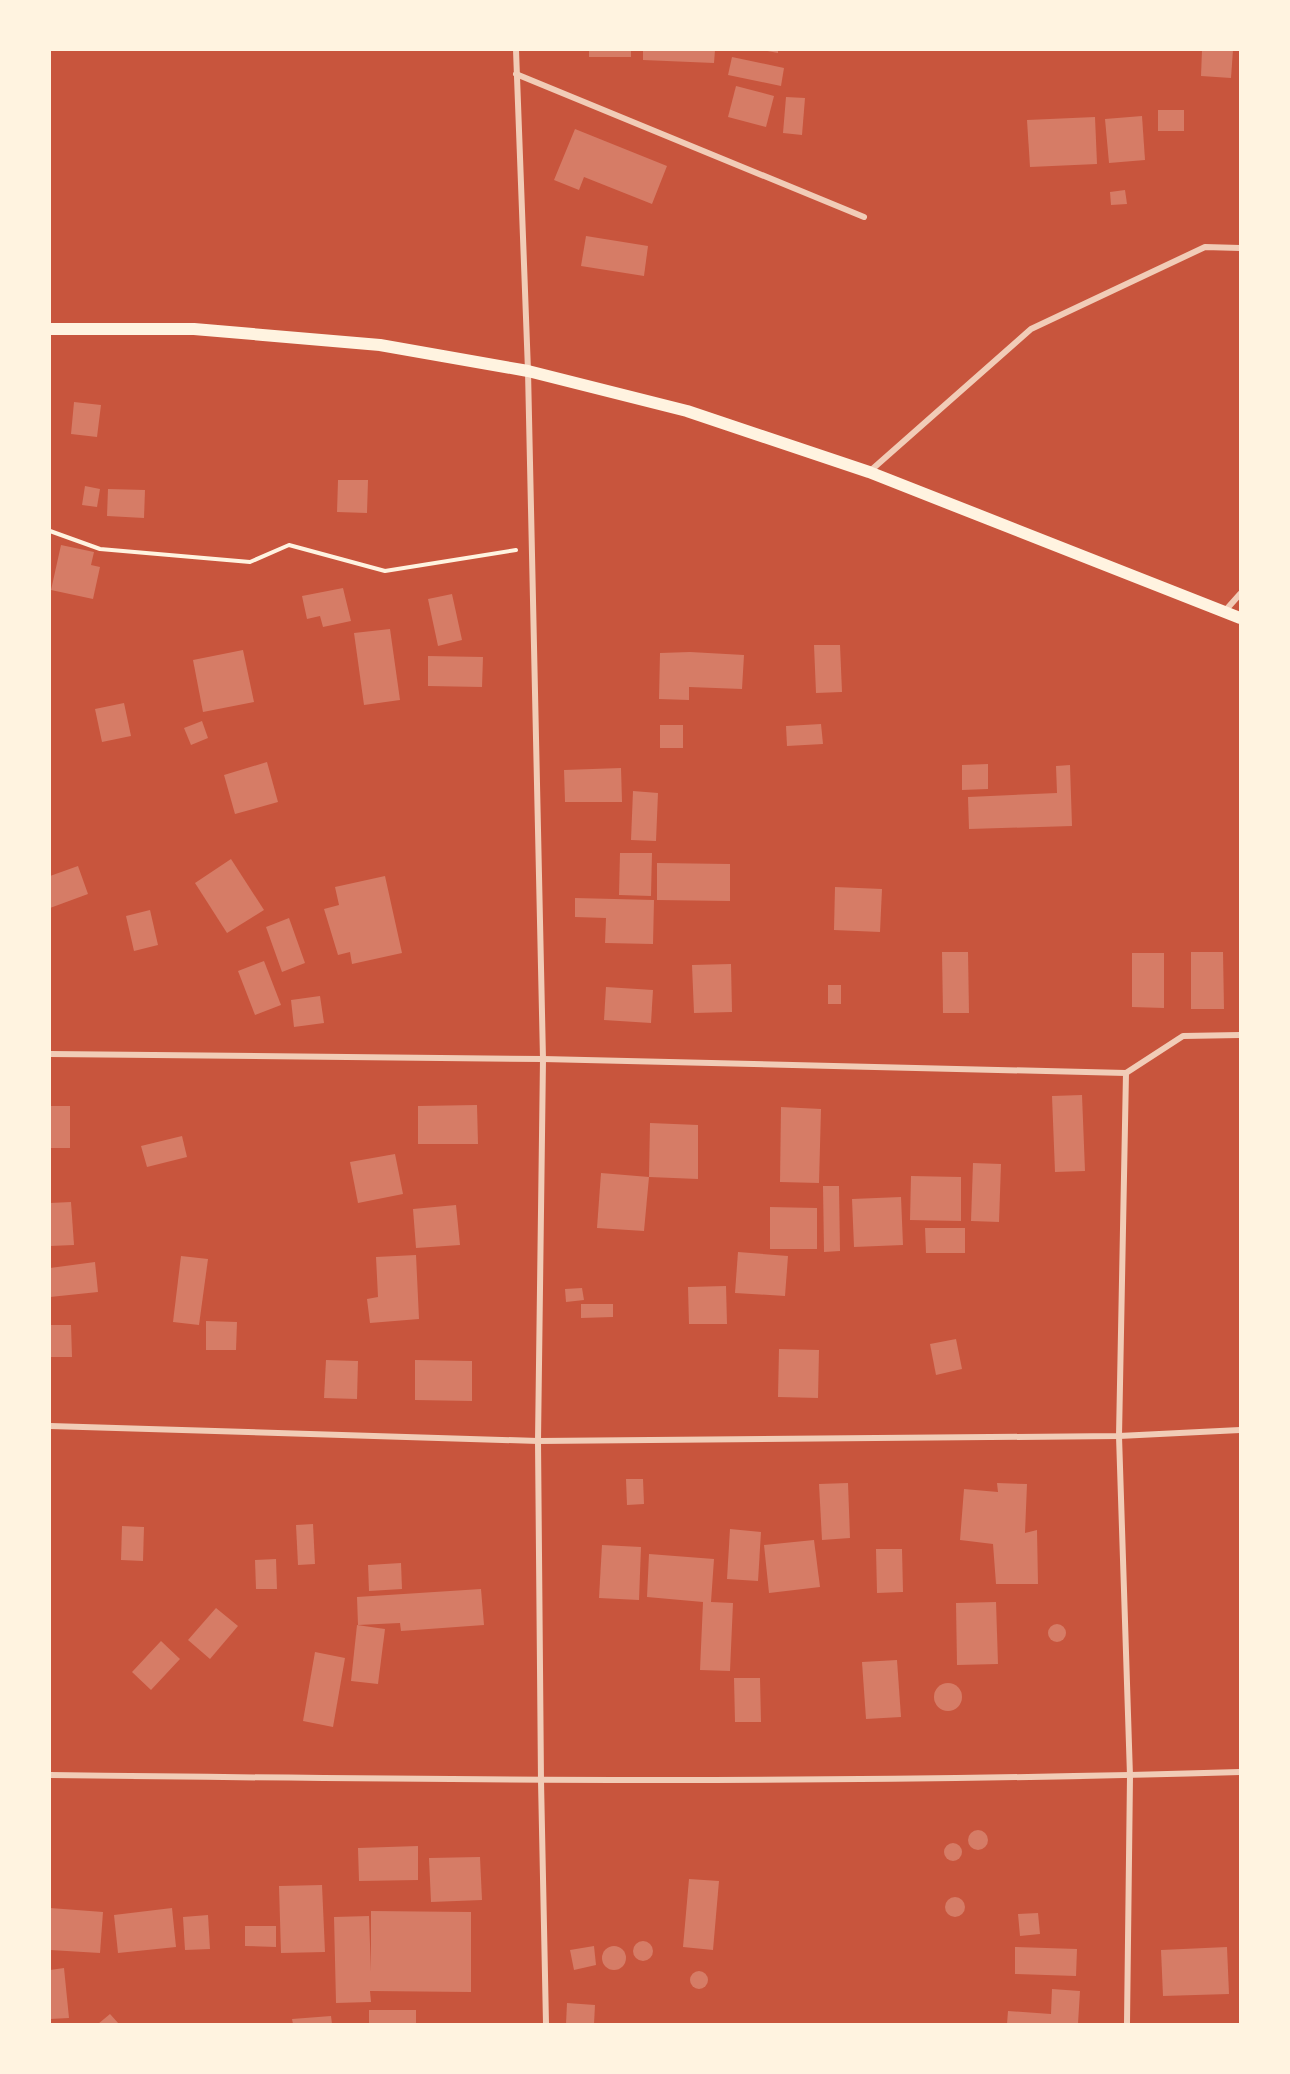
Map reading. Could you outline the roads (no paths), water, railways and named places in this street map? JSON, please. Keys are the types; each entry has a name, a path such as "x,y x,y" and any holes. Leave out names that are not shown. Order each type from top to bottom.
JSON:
{"main road":[{"path":"50,329 194,329 380,345 528,371 687,411 869,472 1240,618"}],"street":[{"path":"516,50 528,371 543,1059 538,1440 546,2025"},
{"path":"516,74 864,217"},
{"path":"869,472 1030,329 1205,247 1240,248"},
{"path":"1223,612 1240,594"},
{"path":"50,1054 543,1059 1125,1073 1183,1036 1240,1035"},
{"path":"1125,1073 1119,1436 1130,1776 1127,2025"},
{"path":"50,1426 538,1440 1119,1436 1240,1430"},
{"path":"50,1775 541,1781 1130,1776 1240,1772"}]}
